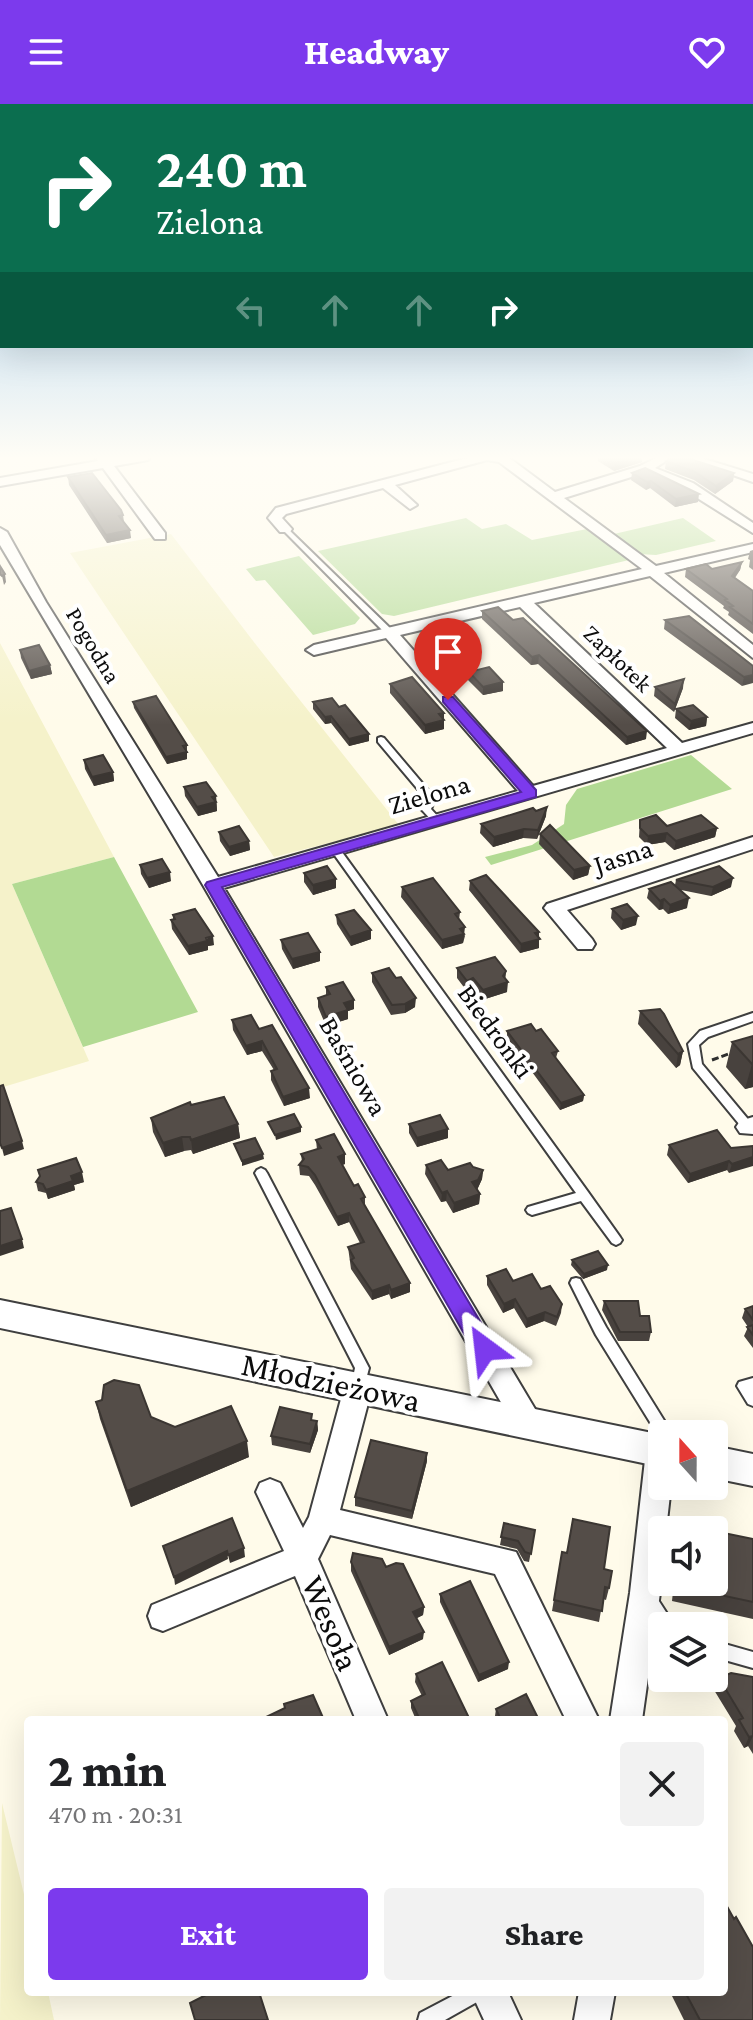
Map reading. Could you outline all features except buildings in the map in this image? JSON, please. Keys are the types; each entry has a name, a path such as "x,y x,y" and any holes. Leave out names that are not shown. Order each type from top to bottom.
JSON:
{"street":[{"name":"Pogodna","path":"9,546 124,741"},
{"path":"619,546 753,653"},
{"path":"314,650 753,548"},
{"name":"Zapłotek","path":"524,602 679,750"},
{"path":"390,633 530,794"},
{"name":"Zielona","path":"213,885 753,728"},
{"name":"Baśniowa","path":"124,741 213,885 528,1423"},
{"name":"Jasna","path":"585,944 554,908 753,843"},
{"name":"Młodzieżowa","path":"0,1314 648,1448"},
{"name":"Wesoła","path":"358,1388 323,1520 303,1558 370,1716"},
{"path":"728,1465 753,1470"},
{"path":"163,1616 303,1558 270,1492"},
{"path":"627,1716 645,1593 662,1517 662,1500"},
{"path":"323,1520 505,1562 581,1716"},
{"path":"491,1996 503,2020"},
{"path":"592,2020 596,1996"}],"lane":[{"path":"303,546 390,633"},
{"path":"381,740 431,799 426,809 437,821"},
{"name":"Biedronki","path":"336,850 616,1240"},
{"path":"750,1126 697,1065 693,1044 704,1034 753,1017"},
{"path":"261,1173 362,1368 358,1388"},
{"path":"532,1210 584,1195"},
{"path":"576,1283 601,1331 656,1420"},
{"path":"753,1384 744,1386 753,1400"},
{"path":"645,1593 658,1612"},
{"path":"728,1653 753,1660"},
{"path":"427,2020 471,1996"}],"path":[{"path":"697,1065 739,1051"}],"shaded area":[{"path":"105,546 181,546 399,825 274,857 70,553"},
{"path":"0,643 114,857 12,884 89,1061 0,1088"},
{"path":"2,1803 24,1894 24,1996 49,1996 54,2020 0,2020"}],"green space":[{"path":"339,546 611,546 629,560 394,616 382,614 318,551"},
{"path":"630,546 693,546 656,555 639,554"},
{"path":"299,556 360,618 355,624 313,635 265,580 256,581 246,569"},
{"path":"691,755 732,789 491,865 485,857 532,845 564,824 566,805 577,789"},
{"path":"114,857 198,1012 83,1047 12,884"}],"route":[{"path":"448,700 530,794 213,885 485,1349"}]}
